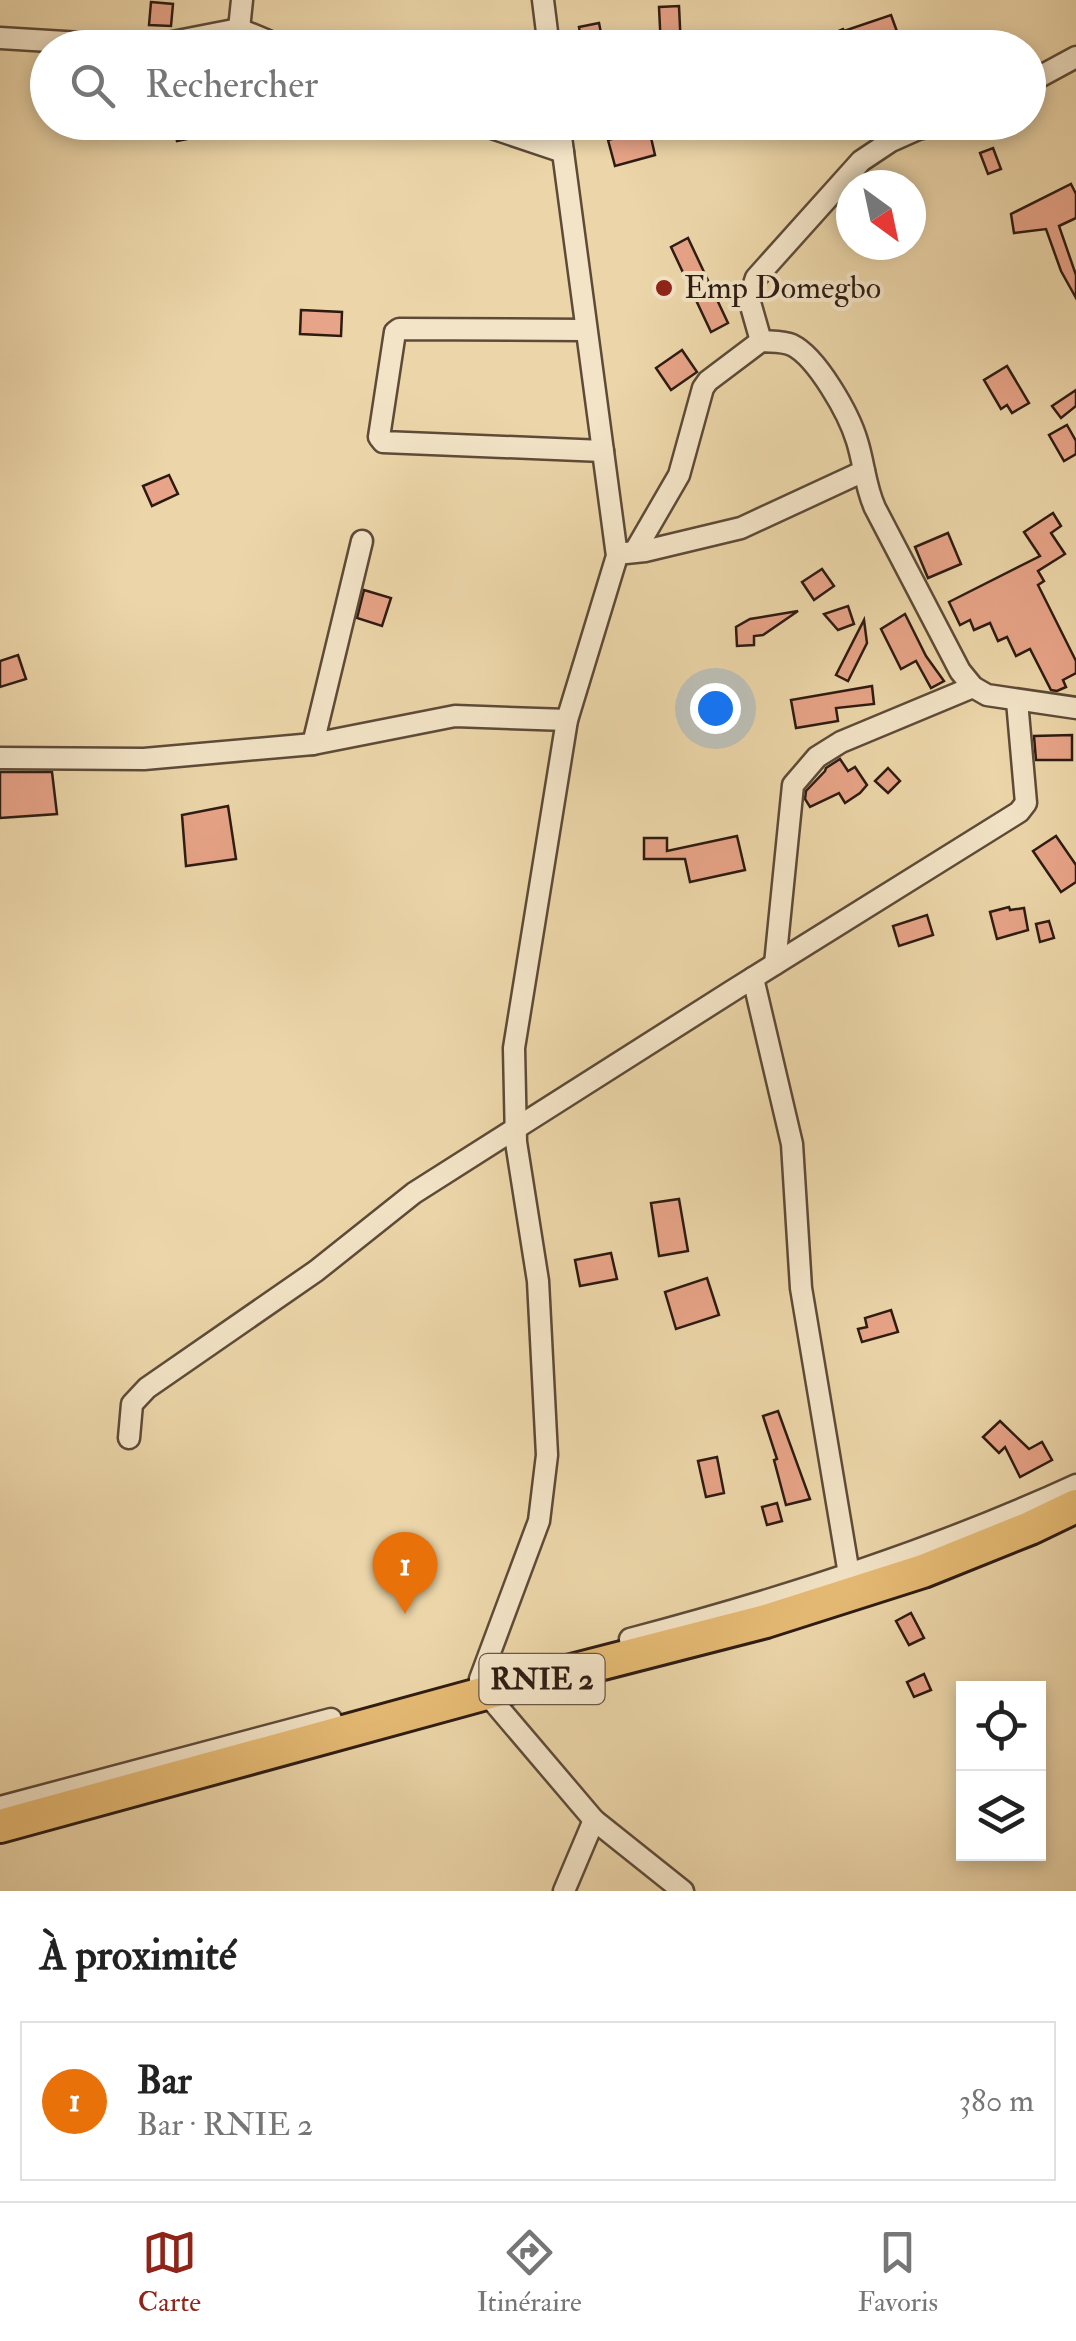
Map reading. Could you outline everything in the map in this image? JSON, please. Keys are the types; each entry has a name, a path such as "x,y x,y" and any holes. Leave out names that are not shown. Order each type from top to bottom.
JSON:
{"highway":[{"name":"RNIE 2","path":"0,1826 483,1686 766,1620 851,1583 923,1572 1076,1506"}],"street":[{"path":"234,30 239,29 242,0"},
{"path":"542,0 546,30"},
{"path":"0,38 30,40"},
{"path":"1046,73 1076,57"},
{"path":"527,140 563,152"},
{"path":"561,140 602,451 626,553"},
{"path":"761,341 749,298 756,278 862,161 893,140"},
{"path":"585,330 399,329 395,332 379,437 383,442 602,451"},
{"path":"483,1686 539,1521 548,1455 538,1281 516,1128 514,1048 567,720 626,553 679,474 708,382 761,341 788,343 804,353 835,394 857,439 867,491 960,671 973,687 987,695 1076,708"},
{"path":"626,553 741,528 864,471"},
{"path":"314,744 362,541"},
{"path":"775,964 793,785 817,757 841,742 973,687"},
{"path":"129,1438 132,1404 147,1388 316,1272 414,1194 1019,812 1026,802 1017,701"},
{"path":"0,758 144,759 314,744 455,716 567,720"},
{"path":"753,978 792,1144 802,1288 851,1583 1076,1485"},
{"path":"0,1807 483,1686"},
{"path":"483,1686 594,1820 683,1891"},
{"path":"564,1891 594,1820"}],"building":[{"path":"151,2 173,4 171,26 149,25"},
{"path":"679,6 680,30 660,30 659,7"},
{"path":"891,15 896,30 847,30"},
{"path":"599,23 600,30 580,30"},
{"path":"608,140 652,140 655,155 615,166"},
{"path":"993,148 1001,169 988,174 980,153"},
{"path":"1071,184 1076,194 1076,218 1059,226 1076,275 1076,298 1046,229 1014,233 1011,214"},
{"path":"688,238 728,323 711,332 671,247"},
{"path":"301,310 342,312 341,336 300,334"},
{"path":"682,350 697,372 671,390 656,368"},
{"path":"1007,366 1029,403 1012,413 1007,405 1001,409 984,380"},
{"path":"1076,390 1076,406 1061,418 1052,406"},
{"path":"1067,425 1076,441 1076,454 1064,461 1049,435"},
{"path":"169,475 178,494 152,506 143,486"},
{"path":"1053,513 1061,526 1051,533 1065,554 1038,571 1044,581 1038,585 1076,661 1076,673 1063,680 1066,687 1057,691 1051,690 1030,649 1016,656 1007,637 998,641 990,623 974,630 970,620 960,625 949,602 1040,556 1024,532"},
{"path":"948,533 961,564 928,578 915,547"},
{"path":"822,569 834,586 814,600 802,582"},
{"path":"364,590 391,598 382,626 357,618"},
{"path":"848,606 854,624 838,630 824,614"},
{"path":"798,611 763,635 754,636 754,645 737,646 736,627 750,619"},
{"path":"905,614 944,681 931,688 916,661 901,669 881,629"},
{"path":"864,620 867,643 848,681 836,675"},
{"path":"18,655 26,679 0,687 0,661"},
{"path":"872,686 874,704 836,708 838,721 796,728 791,700"},
{"path":"1072,735 1072,760 1036,760 1034,736"},
{"path":"840,759 848,771 855,767 867,785 845,803 839,793 810,807 806,791 826,768"},
{"path":"888,768 900,781 888,793 875,781"},
{"path":"0,772 52,772 57,814 0,818"},
{"path":"228,806 236,859 186,866 182,815"},
{"path":"737,836 745,870 690,882 685,859 644,859 644,838 667,838 667,851"},
{"path":"1056,836 1076,865 1076,882 1061,892 1033,851"},
{"path":"1024,908 1028,930 997,939 990,912"},
{"path":"927,915 933,935 899,946 893,926"},
{"path":"1049,921 1054,938 1040,942 1036,924"},
{"path":"679,1199 688,1251 659,1256 651,1203"},
{"path":"611,1253 617,1279 580,1286 575,1260"},
{"path":"707,1278 719,1315 676,1329 665,1292"},
{"path":"891,1310 898,1332 862,1342 858,1329 867,1327 865,1318"},
{"path":"778,1411 810,1499 786,1505 763,1416"},
{"path":"1000,1421 1029,1449 1042,1442 1052,1460 1020,1477 1005,1447 999,1453 983,1437"},
{"path":"717,1457 724,1493 706,1497 698,1461"},
{"path":"777,1503 782,1521 767,1525 762,1507"},
{"path":"911,1613 924,1638 909,1645 896,1621"},
{"path":"924,1674 931,1690 914,1697 907,1682"}],"place":[{"name":"Emp Domegbo","path":"664,288"},
{"name":"Bar","path":"405,1614"}]}
